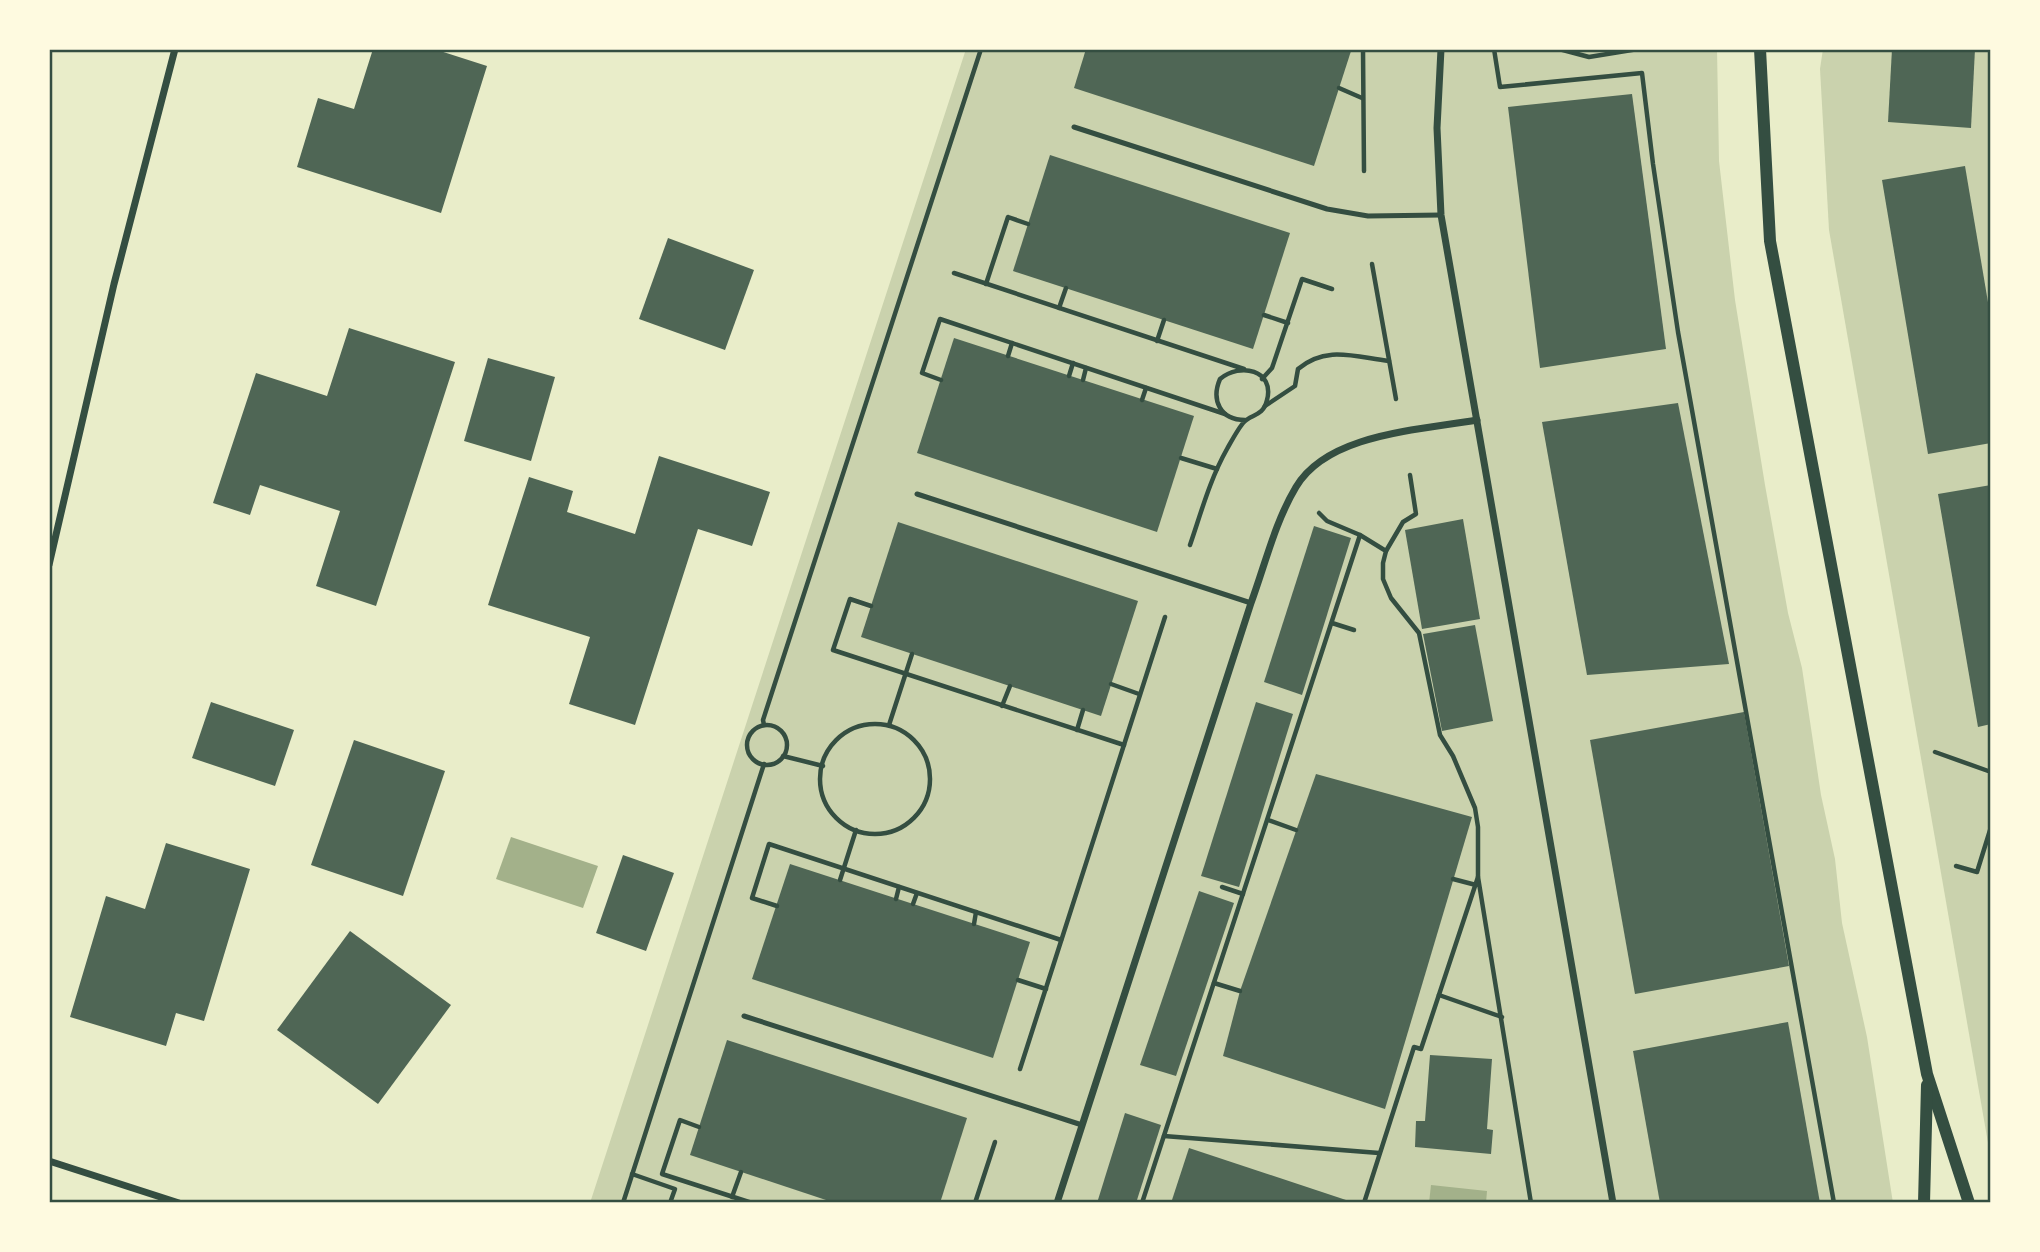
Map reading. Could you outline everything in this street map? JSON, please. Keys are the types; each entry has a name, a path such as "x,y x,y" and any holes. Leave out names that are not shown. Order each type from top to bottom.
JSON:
{"street":[{"path":"49,565 114,284 175,49"},
{"path":"1441,49 1437,128 1441,215 1613,1203"},
{"path":"1760,49 1770,241 1927,1074 1969,1203"},
{"path":"1057,1203 1251,603 1286,507 1297,485 1313,467 1334,452 1354,444 1478,420"},
{"path":"1924,1203 1927,1074"},
{"path":"49,1161 179,1203"}],"lane":[{"path":"1074,127 1327,209 1368,216 1441,215"},
{"path":"917,495 1251,603"},
{"path":"744,1016 1082,1125"}],"path":[{"path":"764,725 763,720 981,49"},
{"path":"1363,49 1364,171"},
{"path":"1494,49 1500,87 1642,73 1678,332 1835,1203"},
{"path":"1559,49 1590,57 1638,49"},
{"path":"1339,88 1362,98"},
{"path":"986,284 1008,217 1028,224"},
{"path":"1372,264 1396,399"},
{"path":"954,273 1253,371 1262,379 1267,391 1264,407"},
{"path":"1262,379 1272,368 1302,279 1332,289"},
{"path":"1059,308 1066,288"},
{"path":"1264,315 1288,323"},
{"path":"941,380 922,373 940,319 1225,414 1236,420 1252,418 1295,386 1298,369 1318,356 1330,354 1389,361"},
{"path":"1157,341 1164,320"},
{"path":"1008,356 1012,344"},
{"path":"1069,376 1073,363"},
{"path":"1083,380 1086,368"},
{"path":"1225,414 1217,404 1220,379 1236,369 1244,369"},
{"path":"1142,400 1146,388"},
{"path":"1191,545 1217,468 1245,420"},
{"path":"1181,458 1217,468"},
{"path":"1410,475 1416,513 1403,522 1386,551 1383,579 1391,598 1419,633 1440,735 1453,755 1475,808 1478,827 1478,877 1503,1017 1531,1203"},
{"path":"1319,513 1327,522 1360,535 1386,551"},
{"path":"1142,1203 1360,535"},
{"path":"871,606 850,599 832,650 1124,745"},
{"path":"1020,1069 1165,617"},
{"path":"1332,623 1354,630"},
{"path":"889,725 912,654"},
{"path":"1111,684 1139,694"},
{"path":"1002,706 1010,686"},
{"path":"1077,730 1083,710"},
{"path":"870,724 889,725 906,733 923,754 930,779 927,797 918,813 905,825 889,832 871,834 856,830 838,820 827,806 821,789 822,766 837,739 853,729 870,724"},
{"path":"764,725 777,727 786,737 788,744 783,756 773,764 754,761 747,743 753,731 764,725"},
{"path":"1935,752 1991,772"},
{"path":"783,756 822,766"},
{"path":"623,1203 764,764"},
{"path":"1268,820 1296,830"},
{"path":"1956,866 1977,873 1991,827"},
{"path":"839,880 856,830"},
{"path":"777,906 752,898 769,844 1061,940"},
{"path":"1364,1203 1414,1047 1421,1049 1478,877"},
{"path":"1453,879 1476,884"},
{"path":"896,899 899,887"},
{"path":"1222,887 1243,894"},
{"path":"913,904 917,893"},
{"path":"974,924 976,912"},
{"path":"1018,980 1046,989"},
{"path":"1214,984 1240,991"},
{"path":"1439,995 1503,1017"},
{"path":"1401,1057 1410,1060"},
{"path":"699,1127 680,1120 662,1174 752,1203"},
{"path":"1164,1136 1380,1153"},
{"path":"975,1203 995,1142"},
{"path":"733,1196 741,1172"},
{"path":"632,1174 675,1189 670,1203"}],"shaded area":[{"path":"966,49 1717,49 1719,161 1735,300 1765,485 1788,613 1802,668 1821,795 1835,859 1842,923 1867,1037 1893,1203 590,1203"},
{"path":"1823,49 1991,49 1991,1160 1829,230 1820,69"},
{"path":"511,837 598,866 583,908 496,879"},
{"path":"1431,1185 1487,1191 1486,1203 1429,1203"}],"building":[{"path":"373,49 434,49 487,66 441,213 297,167 318,98 354,109"},
{"path":"1086,49 1351,51 1314,166 1074,88"},
{"path":"1892,49 1975,49 1971,128 1888,122"},
{"path":"1632,94 1666,349 1540,368 1508,107"},
{"path":"1050,155 1290,233 1253,349 1013,271"},
{"path":"1965,166 1991,320 1991,443 1928,454 1882,180"},
{"path":"668,238 754,270 725,350 639,319"},
{"path":"349,328 455,362 376,606 316,586 340,511 260,485 250,515 213,503 256,373 327,396"},
{"path":"954,338 1194,416 1157,532 917,453"},
{"path":"488,358 555,377 531,461 464,441"},
{"path":"1678,403 1729,664 1587,675 1542,422"},
{"path":"659,456 770,492 752,546 698,529 635,725 569,704 590,637 488,605 529,477 573,491 567,512 635,534"},
{"path":"1991,485 1991,724 1978,727 1938,494"},
{"path":"1463,519 1480,619 1422,629 1405,530"},
{"path":"898,522 1138,601 1101,716 861,637"},
{"path":"1314,526 1351,538 1302,695 1264,682"},
{"path":"1475,625 1493,721 1442,731 1423,634"},
{"path":"211,702 294,730 275,786 192,758"},
{"path":"1256,702 1293,714 1239,887 1201,876"},
{"path":"1744,712 1789,966 1635,994 1590,740"},
{"path":"354,740 445,771 403,896 311,865"},
{"path":"1316,774 1472,817 1385,1109 1223,1056 1240,991"},
{"path":"166,843 250,869 204,1021 176,1013 166,1046 70,1017 106,896 145,909"},
{"path":"623,855 674,873 646,951 596,933"},
{"path":"790,864 1030,942 993,1058 752,979"},
{"path":"1199,891 1234,903 1176,1076 1140,1065"},
{"path":"350,931 451,1005 378,1104 277,1030"},
{"path":"1788,1022 1820,1203 1660,1203 1633,1051"},
{"path":"727,1040 967,1118 940,1203 835,1203 690,1155"},
{"path":"1430,1055 1492,1059 1487,1129 1493,1130 1491,1154 1415,1147 1416,1121 1425,1121"},
{"path":"1125,1113 1161,1125 1136,1203 1097,1203"},
{"path":"1189,1148 1346,1200 1345,1203 1171,1203"}]}
